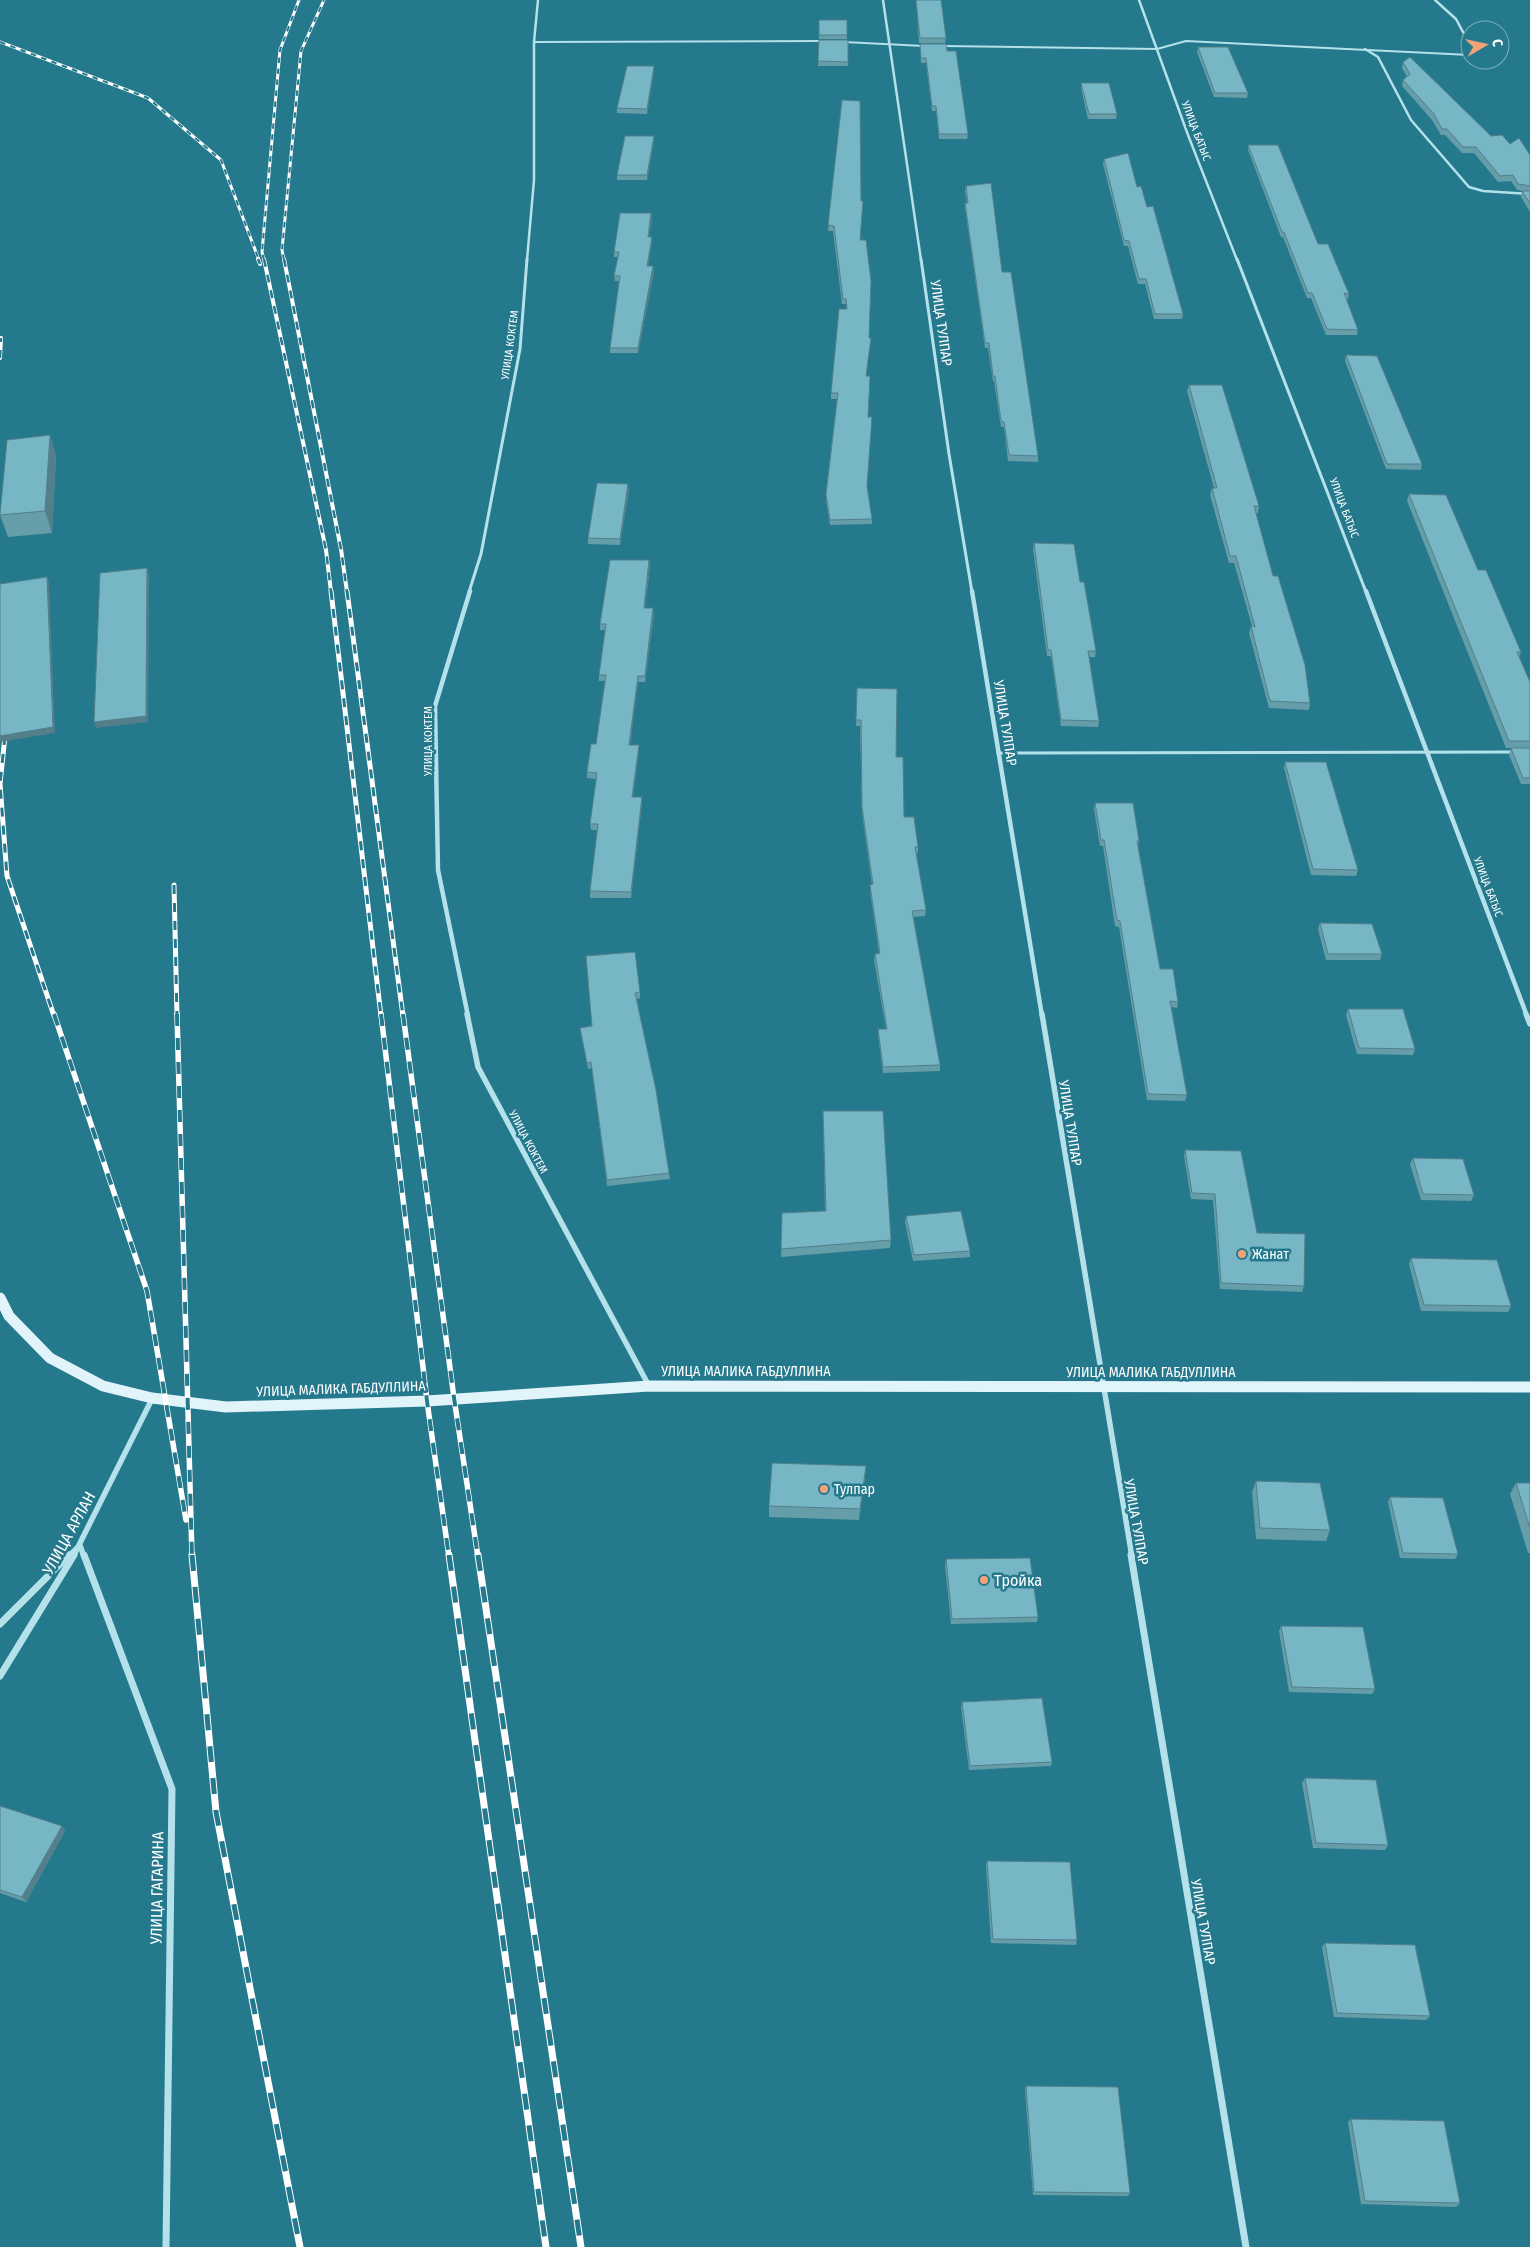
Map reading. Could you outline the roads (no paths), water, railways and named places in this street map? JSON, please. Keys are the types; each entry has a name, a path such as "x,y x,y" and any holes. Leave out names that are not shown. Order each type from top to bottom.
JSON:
{"main road":[{"name":"УЛИЦА МАЛИКА ГАБДУЛЛИНА","path":"0,1298 9,1316 50,1358 103,1386 152,1398 226,1407 427,1401 649,1386 1530,1387"}],"street":[{"name":"УЛИЦА КОКТЕМ","path":"538,0 534,42 534,180 520,350 481,554 435,706 438,870 478,1067 649,1386"},
{"name":"УЛИЦА ТУЛПАР","path":"883,0 949,454 1246,2247"},
{"name":"УЛИЦА БАТЫС","path":"1139,0 1188,136 1325,484 1530,1024"},
{"path":"1435,0 1456,19 1460,26"},
{"path":"1365,48 1378,57 1410,120 1470,187 1483,191 1530,194"},
{"name":"УЛИЦА АРЛАН","path":"0,1676 80,1546 152,1398"},
{"path":"0,1624 80,1546"},
{"name":"УЛИЦА ГАГАРИНА","path":"80,1546 172,1789 166,2247"}],"lane":[{"path":"938,46 1156,49 1186,41 1365,48 1460,54"},
{"path":"534,42 825,42"},
{"path":"844,42 928,46"},
{"path":"998,753 1521,752"}],"railway":[{"path":"264,260 262,252 280,50 299,0"},
{"path":"284,260 282,250 301,51 324,0"},
{"path":"0,42 148,98 221,160 259,260"},
{"path":"258,259 260,264"},
{"path":"264,259 326,550 331,592"},
{"path":"284,259 341,549 347,592"},
{"path":"0,358 1,338"},
{"path":"331,591 381,1016"},
{"path":"347,591 403,1016"},
{"path":"5,736 0,784 7,876 54,1016"},
{"path":"174,885 177,1016"},
{"path":"54,1014 147,1291 186,1520"},
{"path":"177,1014 192,1557"},
{"path":"381,1014 427,1401 449,1557"},
{"path":"403,1014 454,1398 478,1557"},
{"path":"192,1555 216,1812 300,2247"},
{"path":"449,1555 546,2247"},
{"path":"478,1555 581,2247"}],"place":[{"name":"Жанат","path":"1242,1254"},
{"name":"Тулпар","path":"824,1489"},
{"name":"Тройка","path":"984,1580"}]}
